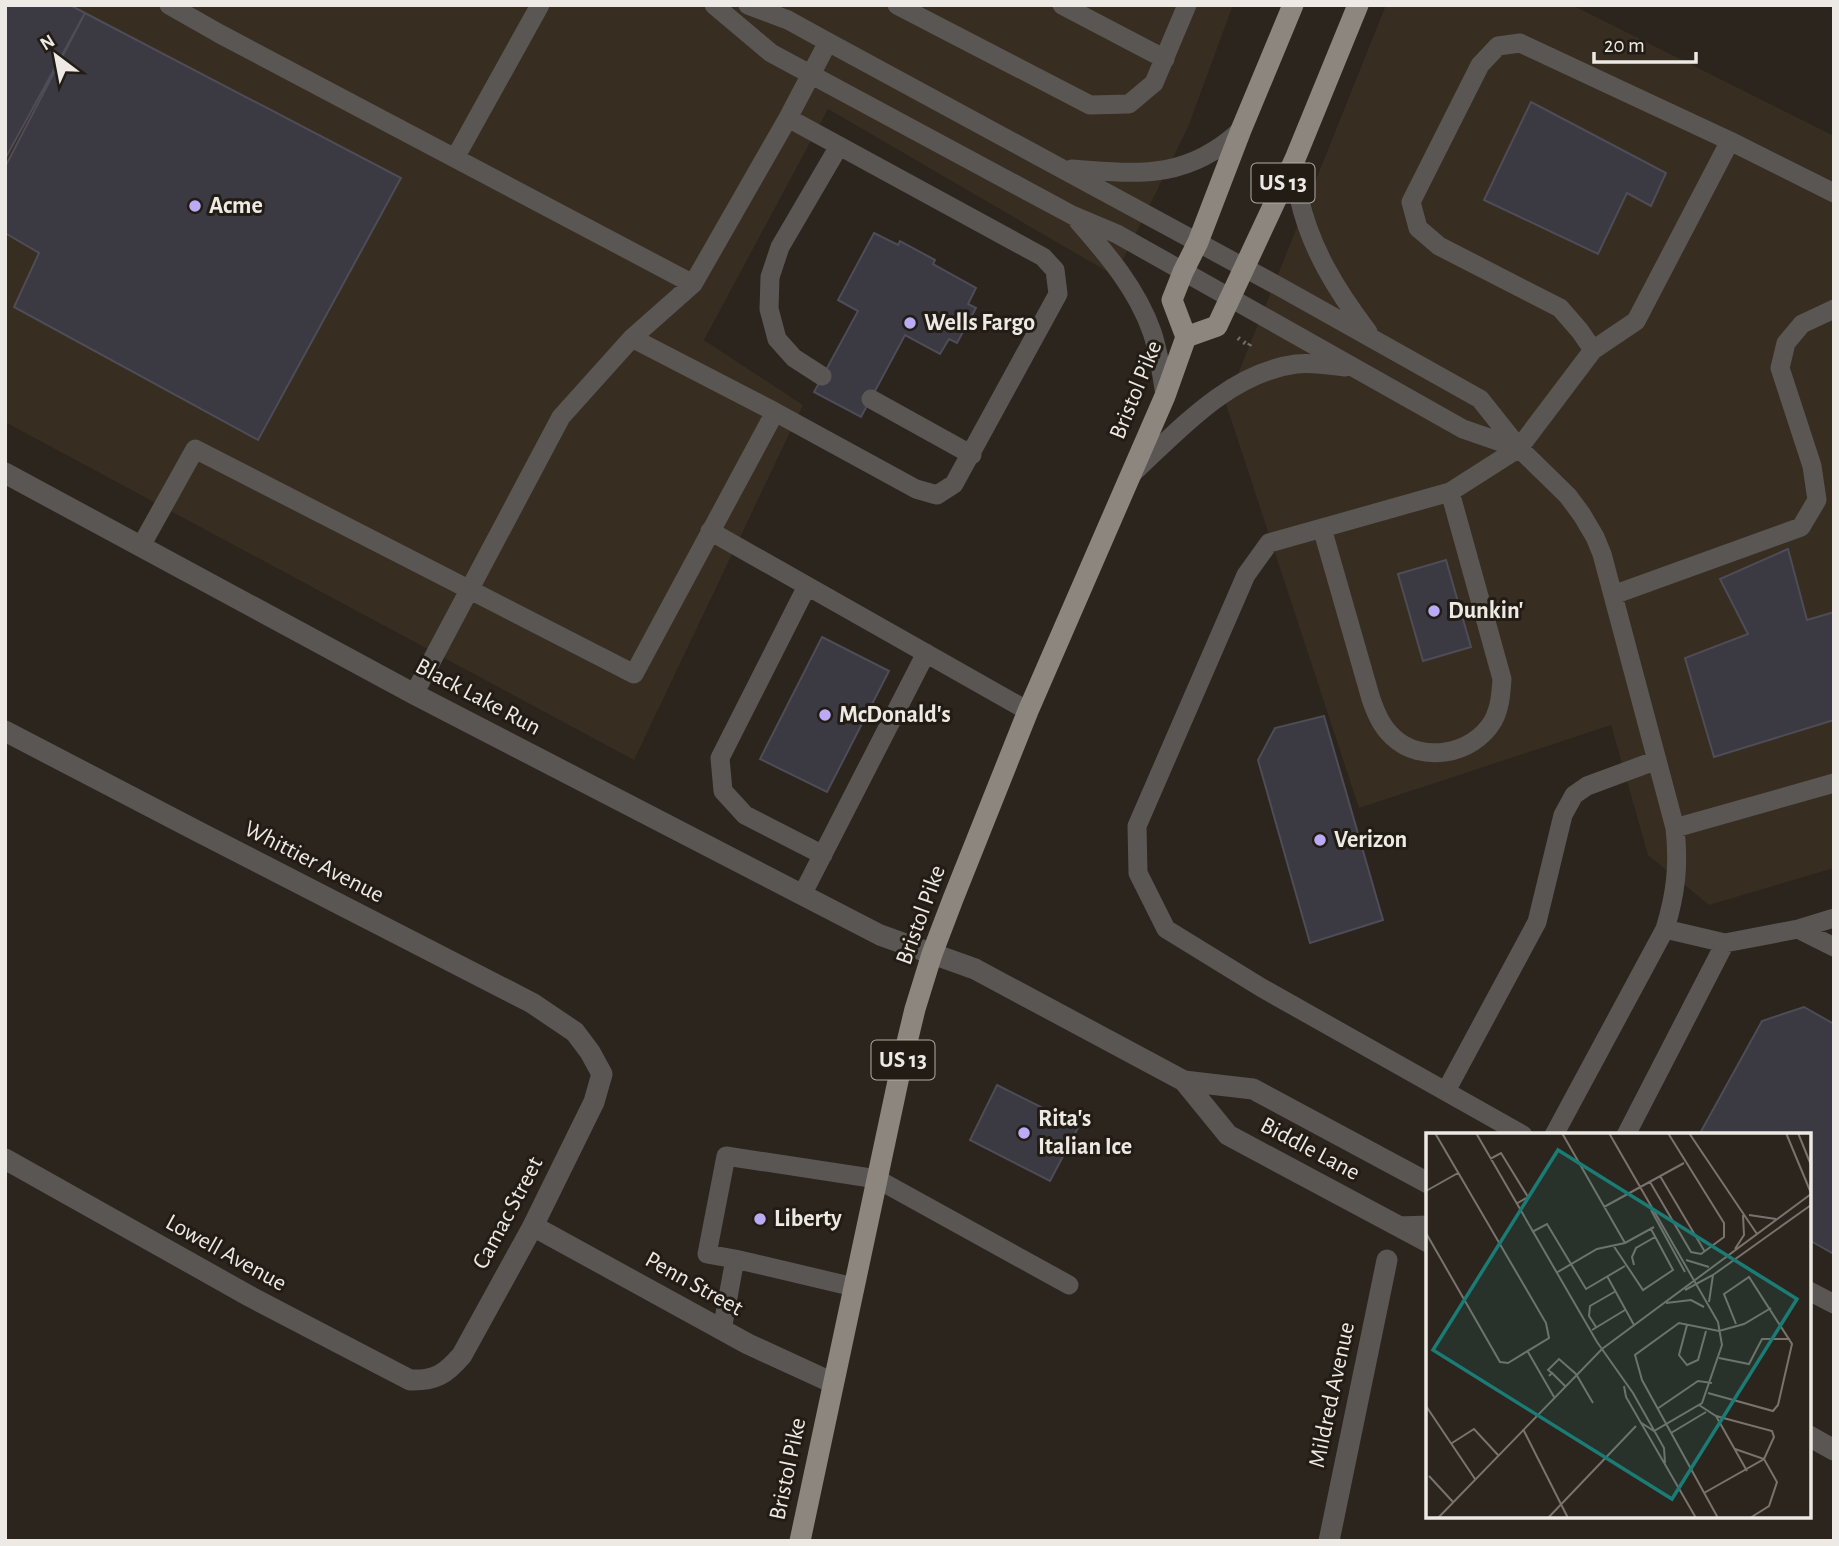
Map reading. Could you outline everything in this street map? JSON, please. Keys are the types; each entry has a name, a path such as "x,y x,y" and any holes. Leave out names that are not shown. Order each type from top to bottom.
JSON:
{"main road":[{"name":"Bristol Pike","path":"800,1541 901,1067 932,954 1028,711 1164,396 1186,337 1172,300 1293,5"},
{"name":"Bristol Pike","path":"1186,337 1217,326 1295,159 1358,5"}],"street":[{"name":"Black Lake Run","path":"5,473 414,694 880,935 932,954"},
{"name":"Whittier Avenue","path":"5,731 532,1003 575,1032 590,1052"},
{"name":"Biddle Lane","path":"932,954 975,969 1184,1081 1253,1089 1426,1182"},
{"name":"Camac Street","path":"426,1381 451,1368 462,1355 533,1226 594,1102 601,1074 590,1052"},
{"name":"Biddle Lane","path":"1184,1081 1228,1135 1426,1241"},
{"name":"Lowell Avenue","path":"5,1159 251,1297 410,1380 426,1381"},
{"name":"Penn Street","path":"533,1226 722,1330 833,1383"},
{"name":"Mildred Avenue","path":"1329,1541 1387,1260"},
{"path":"1811,1437 1834,1450"}],"lane":[{"path":"169,5 694,284"},
{"path":"455,159 540,5"},
{"path":"715,5 771,53 1072,215 1117,234 1463,429 1519,448"},
{"path":"748,5 788,20 1063,168 1480,399 1519,448 1568,496 1583,515 1602,554 1675,828 1677,875 1673,903 1665,929 1555,1133"},
{"path":"897,5 1090,105 1129,104 1154,83 1187,5"},
{"path":"1062,5 1165,59"},
{"path":"414,694 561,417 632,338 694,284 828,42"},
{"path":"1592,350 1560,308 1439,246 1418,228 1411,202 1480,65 1498,46 1520,43 1834,193"},
{"path":"632,338 916,489 937,495 954,484 1058,294 1055,270 1043,257 788,118"},
{"path":"1063,168 1133,173 1167,171 1208,155 1226,144 1241,130"},
{"path":"1520,1133 1262,988 1166,929 1138,873 1137,826 1246,575 1269,543 1450,492 1519,448 1592,350 1636,321 1730,141"},
{"path":"822,376 794,358 777,339 769,309 770,277 780,247 839,146"},
{"path":"1295,159 1298,195 1317,253 1344,300 1373,338"},
{"path":"1072,215 1122,274 1145,313 1160,359 1164,396"},
{"path":"1613,595 1801,527 1817,499 1812,466 1780,368 1786,343 1802,324 1834,309"},
{"path":"1129,477 1212,402 1258,375 1299,363 1353,368"},
{"path":"871,399 972,455"},
{"path":"141,546 195,449 634,674 775,412"},
{"path":"1322,528 1379,720 1394,738 1413,749 1435,754 1457,750 1477,739 1492,722 1500,701 1502,679 1450,492"},
{"path":"710,531 1028,711"},
{"path":"807,586 720,758 723,791 745,815 822,855"},
{"path":"802,895 926,653"},
{"path":"1446,1091 1536,922 1563,815 1574,796 1587,786 1657,760"},
{"path":"1675,828 1834,783"},
{"path":"1665,929 1725,943 1798,929 1834,918"},
{"path":"1798,929 1834,947"},
{"path":"1627,1133 1725,943"},
{"path":"854,1287 707,1254 726,1156 877,1179 1069,1285"},
{"path":"1398,1226 1426,1225"},
{"path":"722,1330 735,1259"},
{"path":"1811,1291 1834,1304"}],"shaded area":[{"path":"5,5 1233,5 1188,127 1115,276 828,109 704,340 803,405 634,760 5,422"},
{"path":"1386,5 1572,5 1834,136 1834,868 1709,905 1648,855 1611,725 1359,808 1226,404"}],"building":[{"path":"5,5 70,5 85,13 5,159"},
{"name":"Acme","path":"85,13 401,178 258,440 14,307 39,253 5,233 5,167"},
{"path":"1531,102 1666,173 1651,206 1627,193 1598,254 1484,200"},
{"name":"Wells Fargo","path":"874,233 898,245 900,241 935,260 933,264 976,288 968,304 976,308 957,343 949,339 940,354 905,335 861,417 814,392 858,311 838,300"},
{"path":"1788,549 1807,620 1834,612 1834,720 1714,757 1685,658 1748,634 1720,579"},
{"name":"Dunkin'","path":"1446,560 1471,647 1423,661 1398,574"},
{"name":"McDonald's","path":"822,637 889,671 827,792 760,759"},
{"name":"Verizon","path":"1324,716 1383,920 1310,943 1258,760 1275,728"},
{"path":"1804,1007 1834,1024 1834,1254 1811,1241 1811,1133 1700,1133 1762,1021"},
{"name":"Rita's Italian Ice","path":"997,1085 1079,1126 1050,1181 970,1140"}],"place":[{"name":"Acme","path":"195,206"},
{"name":"Wells Fargo","path":"910,323"},
{"name":"Dunkin'","path":"1434,611"},
{"name":"McDonald's","path":"825,715"},
{"name":"Verizon","path":"1320,840"},
{"name":"Rita's Italian Ice","path":"1024,1133"},
{"name":"Liberty","path":"760,1219"}]}
